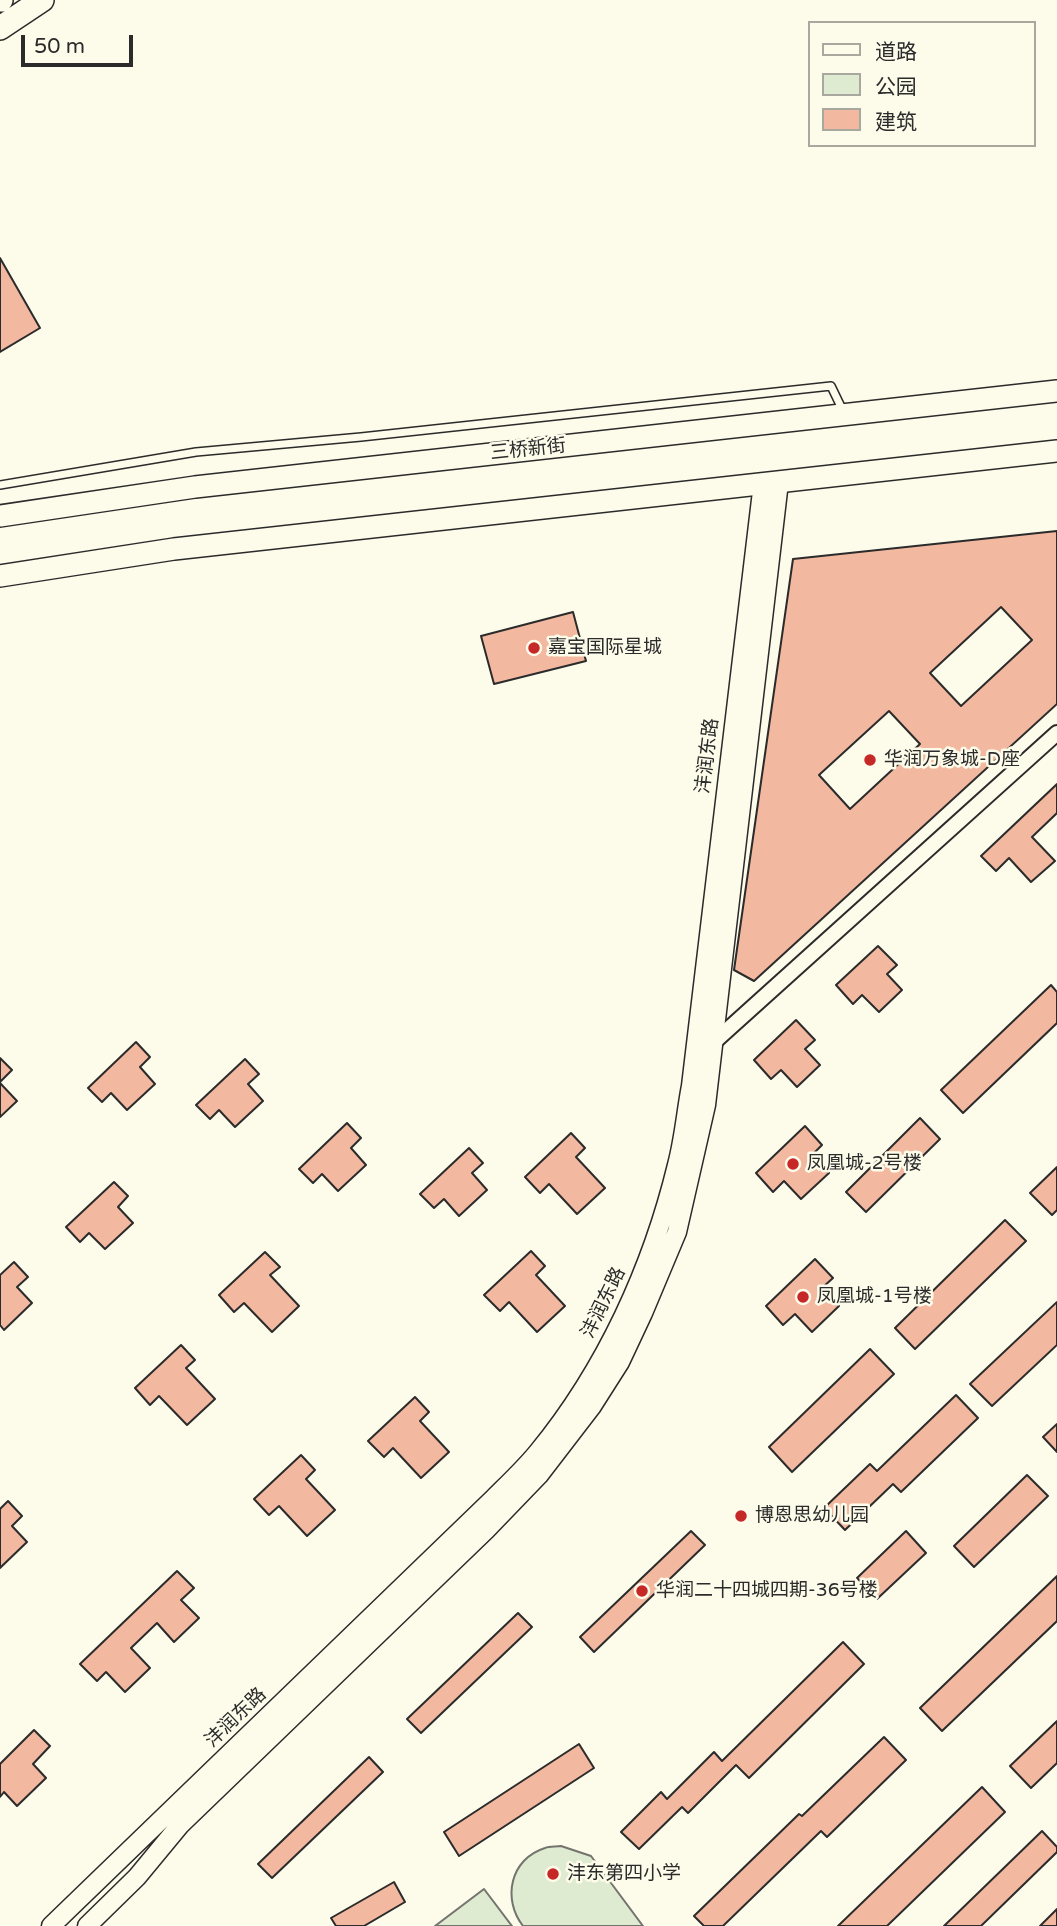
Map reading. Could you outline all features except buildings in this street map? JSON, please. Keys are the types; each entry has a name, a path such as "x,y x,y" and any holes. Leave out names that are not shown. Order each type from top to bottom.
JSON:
{"highway":[{"path":"0,28 43,0"}],"main road":[{"name":"三桥新街","path":"0,516 195,486 1057,391"},
{"path":"0,576 174,549 1057,451"}],"street":[{"name":"沣润东路","path":"87,1926 137,1877 180,1825 486,1530 539,1475 592,1406 626,1350 677,1232 706,1105 771,483"},
{"name":"沣润东路","path":"51,1926 494,1498 536,1454 585,1386 620,1324 652,1250 678,1163 691,1086 771,483"},
{"path":"714,1042 1057,733"}],"lane":[{"path":"0,485 195,452 389,434 831,386 844,414"}],"green space":[{"name":"沣东第四小学","path":"561,1846 591,1856 643,1926 523,1926 513,1904 513,1881 517,1870 533,1853 547,1847"},
{"path":"484,1889 512,1926 435,1926"}],"place":[{"name":"嘉宝国际星城","path":"534,648"},
{"name":"华润万象城-D座","path":"870,760"},
{"name":"凤凰城-2号楼","path":"793,1164"},
{"name":"凤凰城-1号楼","path":"803,1297"},
{"name":"博恩思幼儿园","path":"741,1516"},
{"name":"华润二十四城四期-36号楼","path":"642,1591"},
{"name":"沣东第四小学","path":"553,1874"}]}
